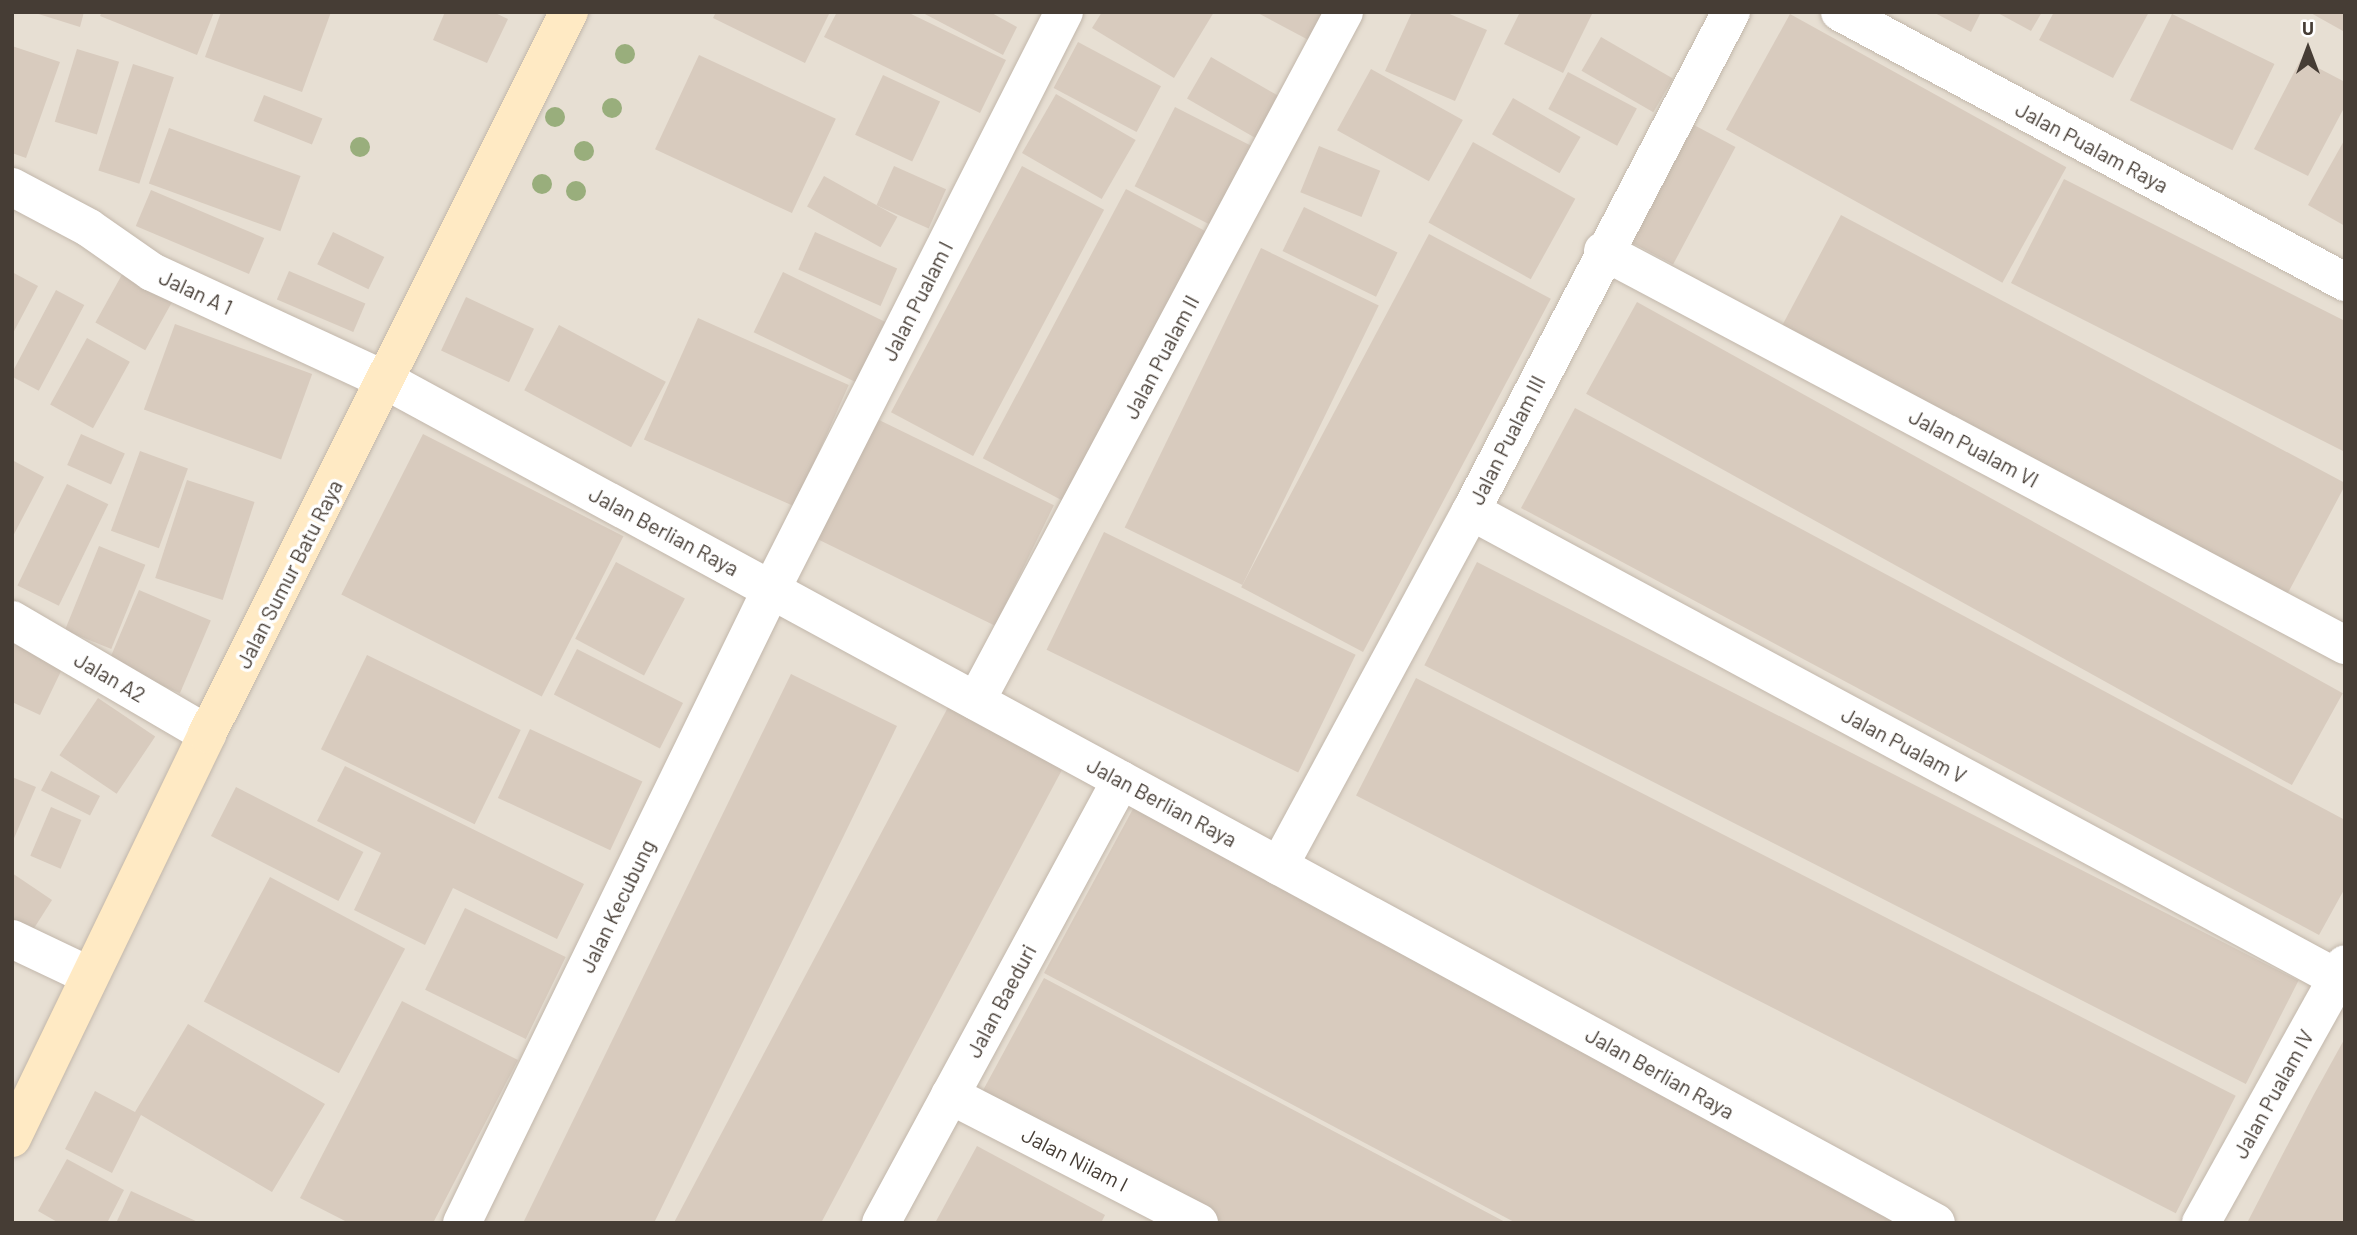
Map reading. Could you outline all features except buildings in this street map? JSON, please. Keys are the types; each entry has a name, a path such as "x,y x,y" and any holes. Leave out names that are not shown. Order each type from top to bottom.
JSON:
{"street":[{"name":"Jalan Sumur Batu Raya","path":"12,1138 207,734 387,381 569,12"},
{"name":"Jalan Pualam I","path":"771,590 1064,12"},
{"name":"Jalan Pualam II","path":"976,701 1343,12"},
{"name":"Jalan Pualam III","path":"1279,866 1471,511 1603,251 1731,12"},
{"name":"Jalan Pualam Raya","path":"1840,12 2345,282"},
{"name":"Jalan A 1","path":"12,187 89,228 152,272 387,381"},
{"name":"Jalan Pualam VI","path":"1603,251 2345,646"},
{"name":"Jalan Berlian Raya","path":"387,381 1936,1223"},
{"name":"Jalan Pualam V","path":"1471,511 2341,971"},
{"name":"Jalan Kecubung","path":"462,1223 771,590"},
{"name":"Jalan A2","path":"12,620 207,734"},
{"name":"Jalan Baeduri","path":"881,1223 1121,780"},
{"path":"12,939 90,976"},
{"name":"Jalan Pualam IV","path":"2201,1223 2341,971"},
{"name":"Jalan Nilam I","path":"950,1095 1199,1223"}],"shaded area":[{"path":"12,12 2345,12 2345,1223 12,1223"}]}
